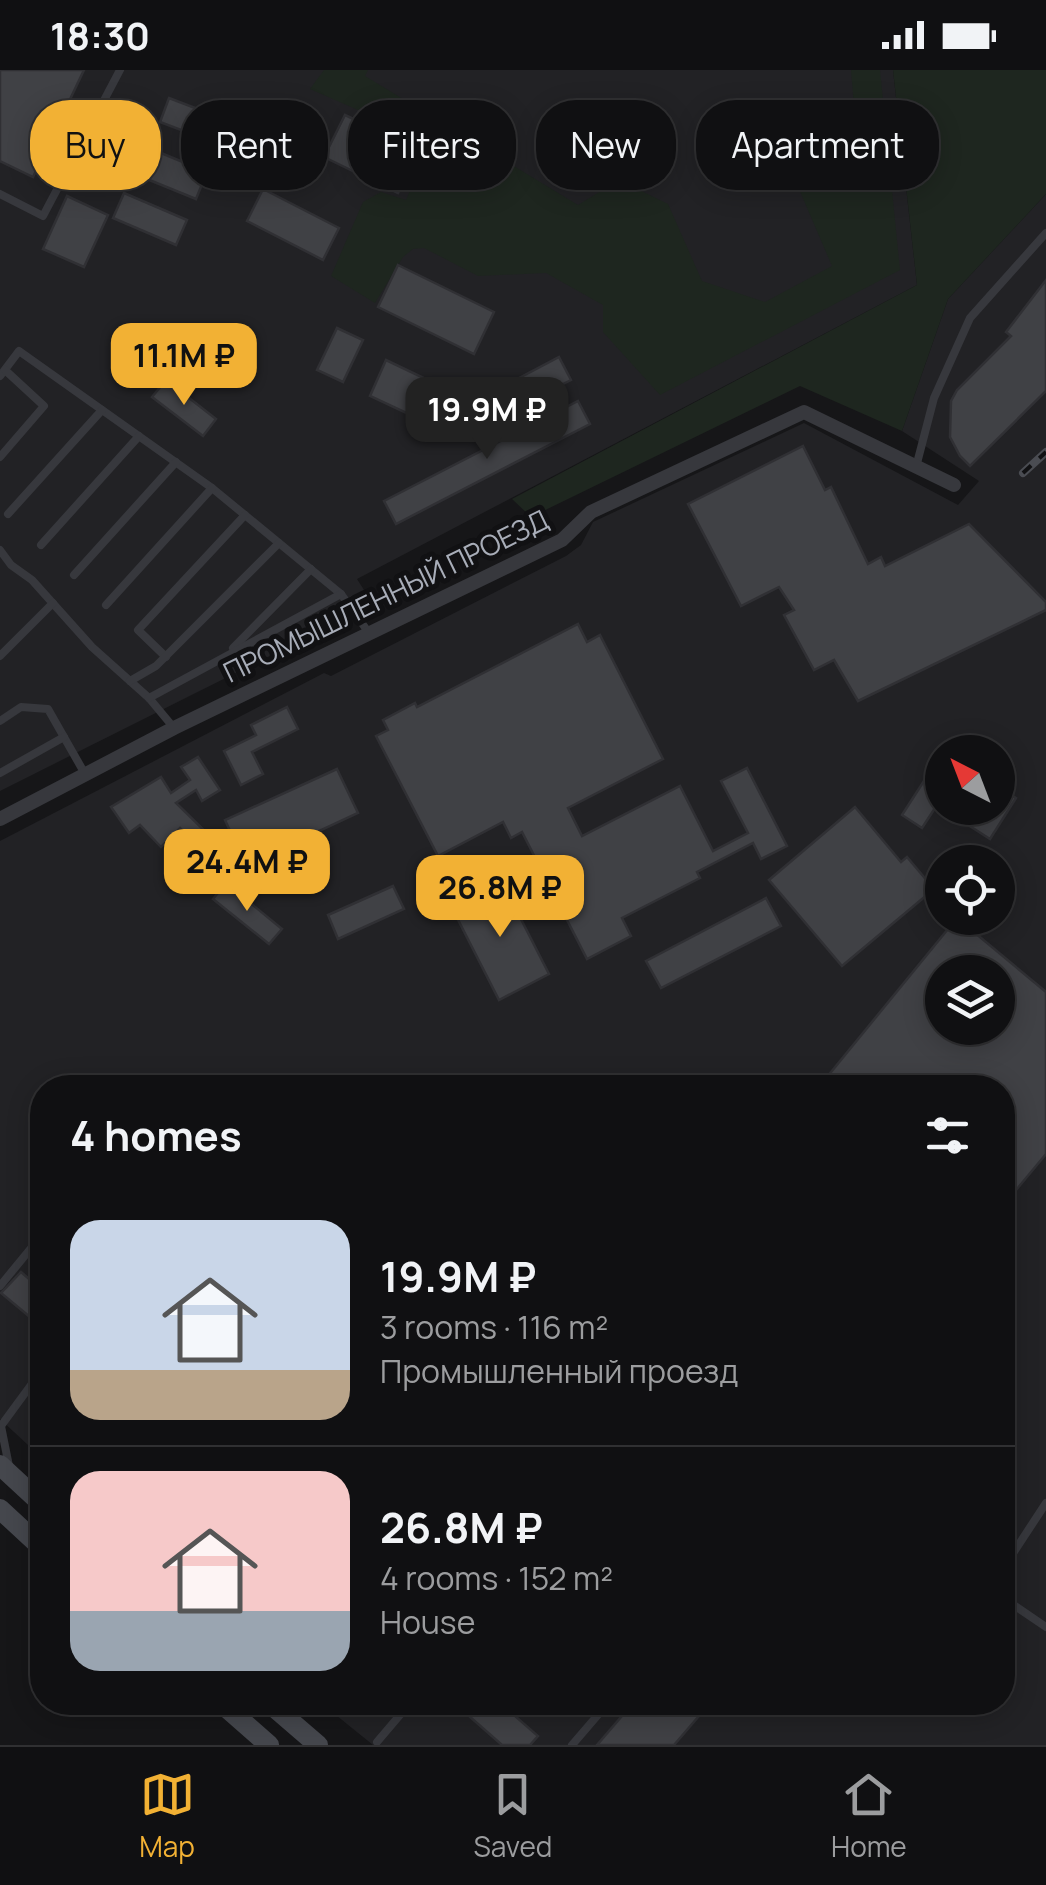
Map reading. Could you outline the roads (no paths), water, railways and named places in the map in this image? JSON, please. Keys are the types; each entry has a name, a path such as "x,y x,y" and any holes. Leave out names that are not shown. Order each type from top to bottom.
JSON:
{"main road":[{"path":"6,1471 30,1493"},
{"path":"0,1509 30,1537"},
{"path":"235,1715 269,1745"},
{"path":"286,1715 318,1745"}],"street":[{"name":"ПРОМЫШЛЕННЫЙ ПРОЕЗД","path":"0,819 174,728 562,540 591,512 804,412 954,485"}],"lane":[{"path":"0,194 43,216 120,70"},
{"path":"916,467 934,398 970,318 1046,233"},
{"path":"0,456 44,406 2,373 19,351 246,515 341,594 369,633"},
{"path":"8,514 102,410"},
{"path":"42,545 139,436"},
{"path":"74,575 176,462"},
{"path":"106,605 212,488"},
{"path":"166,656 138,630 246,515"},
{"path":"130,680 156,666 279,543"},
{"path":"0,550 92,647 149,698 174,728"},
{"path":"226,654 311,570"},
{"path":"149,698 341,594"},
{"path":"0,656 53,603"},
{"path":"156,666 168,687"},
{"path":"0,721 21,707 48,708 85,774"},
{"path":"0,773 64,737"},
{"path":"0,1286 30,1249"},
{"path":"6,1471 1,1426 30,1386"},
{"path":"1015,1550 1046,1503"},
{"path":"1015,1606 1046,1628"},
{"path":"375,1744 400,1715"},
{"path":"572,1745 598,1715"}],"railway":[{"path":"1023,473 1046,452"}]}
